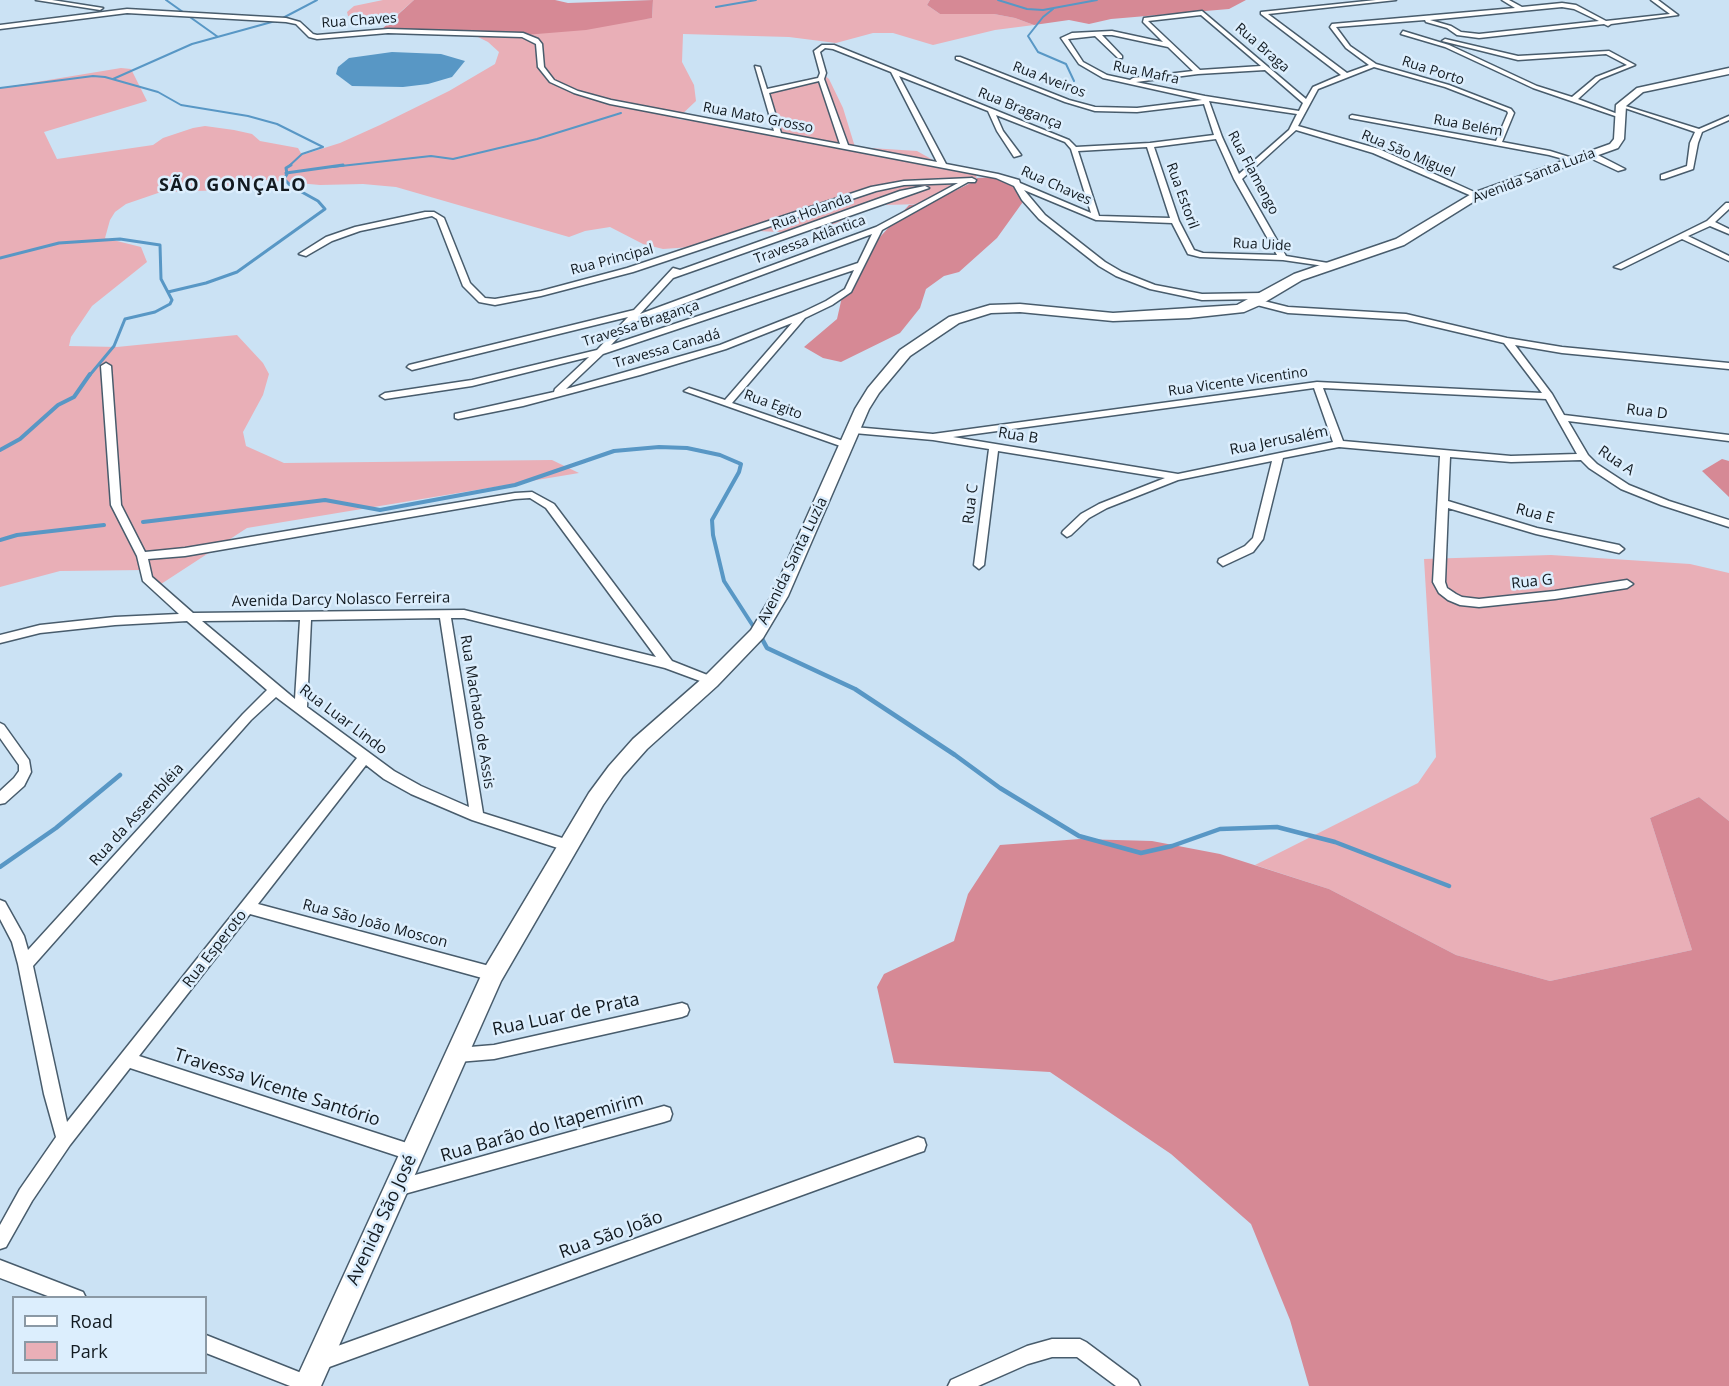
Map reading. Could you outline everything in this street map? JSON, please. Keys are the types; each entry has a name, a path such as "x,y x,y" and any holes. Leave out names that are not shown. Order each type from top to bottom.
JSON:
{"street":[{"path":"39,0 119,11"},
{"path":"1345,75 1263,13 1393,0"},
{"path":"1505,0 1521,9"},
{"path":"1421,19 1449,27 1459,34 1479,36 1608,24 1675,15 1654,0"},
{"path":"1343,4 1351,10"},
{"path":"1360,16 1368,22 1569,5 1608,24"},
{"name":"Rua Chaves","path":"0,27 119,11 286,20 298,23 311,36 317,37 388,31 515,34 536,40 539,48"},
{"name":"Rua Braga","path":"1173,46 1145,21 1146,19 1202,13 1306,102"},
{"name":"Rua Porto","path":"1368,22 1338,23 1333,27 1348,47 1374,65 1447,86 1509,110 1511,113 1498,144"},
{"path":"1096,33 1112,33 1173,46 1198,72"},
{"path":"1096,33 1120,57"},
{"name":"Rua Mafra","path":"1096,33 1065,37 1065,41 1075,56 1088,69 1122,82 1205,99"},
{"path":"1403,33 1518,58 1600,51 1613,53 1632,65 1598,78 1574,100"},
{"path":"1446,44 1459,34"},
{"path":"1446,44 1514,79 1574,100 1699,131 1729,118"},
{"name":"Rua Bragança","path":"821,79 823,73 816,54 818,49 827,46 1067,141 1074,149 1150,145 1218,137"},
{"name":"Rua Mato Grosso","path":"539,48 541,68 552,81 576,92 610,102 998,176"},
{"name":"Rua Aveiros","path":"958,58 1067,101 1095,109 1137,110 1205,99 1301,113"},
{"path":"1514,79 1507,71 1506,64 1518,58"},
{"path":"1238,179 1295,127 1306,102 1318,85 1374,65"},
{"path":"757,67 778,134"},
{"path":"1122,82 1198,72 1267,68"},
{"path":"1621,110 1645,88 1729,71"},
{"path":"894,72 942,164"},
{"path":"765,92 821,79 845,147"},
{"name":"Rua Flamengo","path":"1205,99 1218,137 1238,179 1283,258"},
{"name":"Avenida Santa Luzia","path":"458,1055 493,974 596,799 616,771 640,744 711,681 758,634 780,596 846,445 873,391 905,353 936,330 966,315 990,309 1020,308 1074,315 1149,316 1223,312 1260,299 1284,283 1328,265 1361,257 1400,243 1477,195 1578,161 1617,143 1621,110"},
{"path":"991,111 1000,131 1017,155"},
{"name":"Rua Belém","path":"1352,117 1578,161"},
{"name":"Rua São Miguel","path":"1295,127 1376,151 1477,195"},
{"path":"1664,177 1690,167 1694,143 1699,131"},
{"name":"Rua Estoril","path":"1150,145 1175,220 1189,250 1194,254"},
{"path":"1074,149 1096,219"},
{"path":"1591,155 1621,169"},
{"name":"Rua Chaves","path":"998,176 1096,219 1175,220"},
{"name":"Travessa Atlântica","path":"626,322 879,229 968,181 998,176"},
{"name":"Rua Principal","path":"303,254 340,234 431,214 440,218 466,284 474,294 487,302 495,302 541,293 689,252 818,206 874,189 904,183 968,181"},
{"name":"Rua Holanda","path":"671,276 903,193 968,181"},
{"path":"1016,182 1025,198 1042,218 1102,264 1119,274 1153,287 1202,297 1260,299 1278,308 1406,317 1507,341 1562,350 1729,366"},
{"path":"1618,267 1710,223 1729,205"},
{"path":"1710,223 1729,232"},
{"path":"860,265 879,229"},
{"path":"1683,237 1729,259"},
{"path":"555,394 600,352 671,276 689,252"},
{"name":"Rua Uide","path":"1194,254 1283,258 1328,265"},
{"name":"Travessa Canadá","path":"458,416 555,394 723,347 829,303 848,290 860,265"},
{"name":"Travessa Bragança","path":"385,396 472,383 600,352 860,265"},
{"path":"412,367 636,312"},
{"path":"727,403 804,315"},
{"name":"Rua A","path":"1507,341 1549,396 1584,457 1607,476 1625,487 1674,507 1729,524"},
{"name":"Rua Luar Lindo","path":"106,366 116,505 142,556 147,578 275,690 389,775 416,790 477,816 570,846"},
{"path":"1317,385 1339,444"},
{"name":"Rua Vicente Vicentino","path":"933,437 1317,385 1549,396"},
{"name":"Rua Egito","path":"689,391 846,445"},
{"name":"Rua D","path":"1561,417 1729,438"},
{"name":"Rua B","path":"854,430 933,437 1176,477"},
{"name":"Rua Jerusalém","path":"1067,533 1085,516 1103,506 1176,477 1339,444 1445,454 1539,459 1584,457"},
{"name":"Rua C","path":"979,566 994,447"},
{"path":"1443,503 1445,454"},
{"path":"1223,562 1248,549 1258,539 1278,457"},
{"path":"142,556 185,552 532,495 550,506 668,664"},
{"name":"Rua E","path":"1443,503 1536,531 1619,549"},
{"name":"Rua G","path":"1443,503 1439,582 1443,590 1460,601 1479,603 1627,584"},
{"name":"Avenida Darcy Nolasco Ferreira","path":"0,639 77,623 189,617 445,613 488,619 668,664 711,681"},
{"name":"Rua Machado de Assis","path":"445,613 477,816"},
{"path":"301,708 306,616"},
{"name":"Rua da Assembléia","path":"25,964 247,717 275,690"},
{"path":"0,728 25,764 25,772 19,782 0,799"},
{"name":"Rua Esperoto","path":"0,1241 26,1195 64,1139 129,1060 365,757"},
{"path":"0,906 19,941 64,1139"},
{"name":"Rua São João Moscon","path":"248,907 493,974"},
{"name":"Rua Luar de Prata","path":"458,1055 494,1052 682,1010"},
{"name":"Avenida São José","path":"311,1377 458,1055"},
{"name":"Travessa Vicente Santório","path":"129,1060 413,1153"},
{"name":"Rua Barão do Itapemirim","path":"396,1189 664,1114"},
{"name":"Rua São João","path":"311,1377 918,1145"},
{"path":"0,1269 72,1296"},
{"path":"207,1344 311,1377"},
{"path":"957,1386 1027,1355 1052,1348 1080,1348 1131,1386"}],"green space":[{"path":"383,0 414,0 390,21 348,16 347,12 354,6"},
{"path":"653,0 930,0 927,5 940,14 994,14 1034,25 995,30 933,45 893,33 873,33 836,43 789,37 683,34 682,62 694,85 696,101 677,119 780,131 761,91 824,75 829,79 843,108 855,147 917,151 933,160 965,168 976,175 977,180 923,204 884,205 867,209 828,227 798,233 758,231 706,246 663,249 643,244 610,227 585,231 569,237 396,187 363,184 320,185 265,180 232,190 161,192 126,204 115,212 110,220 105,238 141,247 147,262 92,306 71,337 69,346 117,347 237,335 263,363 269,374 263,395 243,432 246,446 284,463 552,460 579,473 247,528 158,586 144,570 60,571 0,587 0,88 121,68 131,69 147,101 44,132 57,159 153,145 163,138 205,126 252,134 260,141 298,148 302,155 340,143 380,125 449,91 495,64 499,52 488,42 474,35 652,18"},
{"path":"1551,555 1690,564 1729,573 1729,821 1699,797 1650,818 1692,950 1550,981 1456,955 1329,889 1255,865 1418,783 1436,757 1424,559"}],"shaded area":[{"path":"414,0 555,0 568,3 653,0 652,18 586,30 512,36 381,30"},
{"path":"930,0 1246,0 1229,9 1111,19 1089,24 1069,20 1034,25 994,14 940,14 927,5"},
{"path":"995,177 1021,190 1025,199 997,238 959,272 944,276 926,289 920,308 900,333 841,362 823,358 804,347 837,319 844,288 858,269 861,258 909,205 923,204 942,197 977,178"},
{"path":"1722,459 1729,461 1729,497 1702,471"},
{"path":"1699,797 1729,821 1729,1386 1309,1386 1290,1320 1251,1224 1171,1154 1050,1072 894,1063 877,987 884,974 954,941 968,894 1000,845 1080,839 1152,841 1220,854 1329,889 1456,955 1550,981 1692,950 1650,818"}],"water":[{"path":"392,52 441,54 465,61 452,77 428,84 403,87 352,86 336,74 338,67 349,58"}],"waterway":[{"path":"166,0 218,37"},
{"path":"218,37 279,20 317,0"},
{"path":"716,7 756,0"},
{"path":"998,0 1027,9 1043,10 1097,0"},
{"path":"1053,9 1043,17 1028,36 1038,52 1066,64 1074,81"},
{"path":"113,79 192,44 218,37"},
{"path":"0,88 93,76 105,77 158,92 181,105 248,116 277,124 323,147 302,154 289,166"},
{"path":"332,167 431,156 453,159 537,139 621,113"},
{"path":"287,173 343,165"},
{"path":"287,173 286,168 289,166"},
{"path":"168,292 206,283 237,272 325,209 318,201 291,186 284,179 287,173"},
{"path":"0,258 59,243 120,239 160,245 161,279 172,300 170,304 155,312 125,319 114,346 89,376"},
{"path":"0,450 20,439 58,405 74,397 90,374"},
{"path":"143,522 325,500 380,510 515,485 614,451 659,447 687,448 720,455 741,464 739,472 712,520 713,535 724,581 755,629"},
{"path":"0,540 17,535 104,525"},
{"path":"761,637 767,648 855,689 955,755 1000,788 1079,836 1141,853 1172,846 1220,829 1277,827 1335,842 1449,886"},
{"path":"0,867 56,828 120,775"}],"district":[{"name":"SÃO GONÇALO","path":"233,186"}]}
